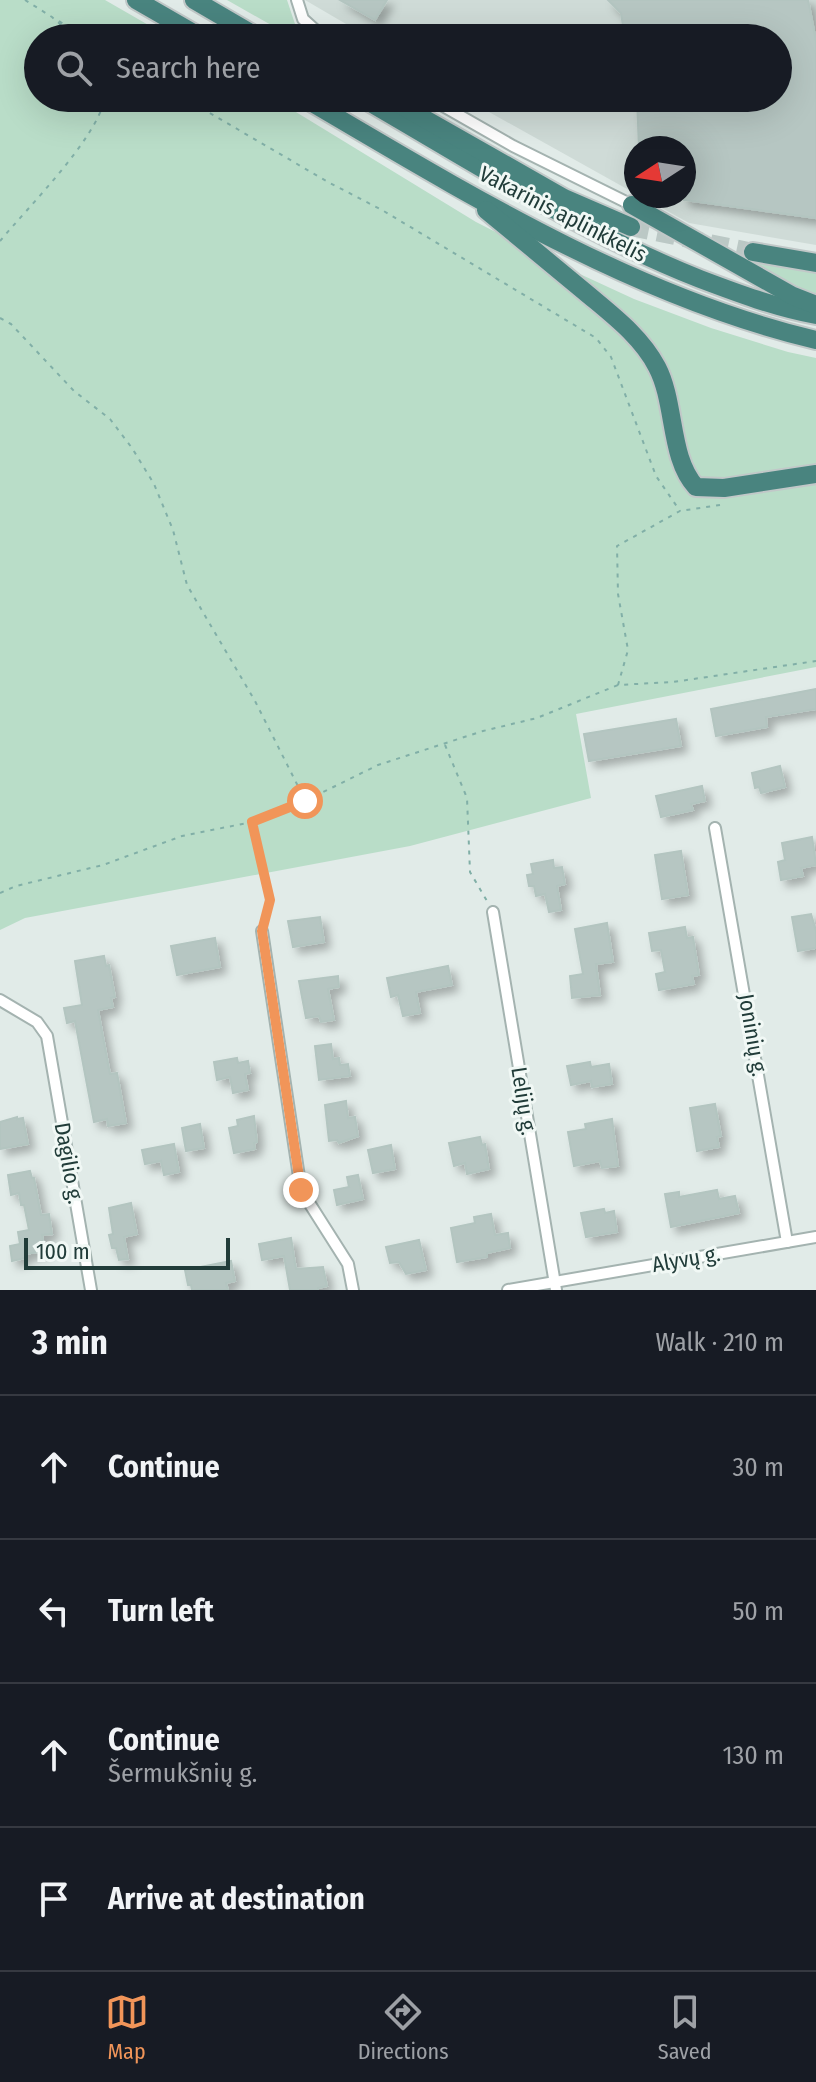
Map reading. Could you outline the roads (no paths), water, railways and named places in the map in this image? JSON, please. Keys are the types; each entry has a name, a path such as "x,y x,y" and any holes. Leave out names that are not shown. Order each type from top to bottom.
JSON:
{"highway":[{"path":"136,0 178,24"},
{"path":"194,0 235,24"},
{"path":"221,16 241,24"},
{"name":"Vakarinis aplinkkelis","path":"328,112 459,188 638,279 724,314 810,338"},
{"name":"Vakarinis aplinkkelis","path":"386,112 543,204 630,249 725,288 814,310"},
{"path":"413,112 564,198 631,227"},
{"path":"459,188 603,307 646,349 665,387 681,463 696,487 724,488 816,474"},
{"path":"637,208 814,310"},
{"path":"753,252 816,263"}],"street":[{"path":"297,0 303,19 309,24"},
{"path":"454,112 513,146 624,201"},
{"name":"Joninių g.","path":"715,828 787,1242"},
{"name":"Lelijų g.","path":"493,912 555,1286"},
{"path":"262,931 301,1190 348,1264 353,1290"},
{"name":"Dagilio g.","path":"0,1000 37,1022 47,1036 91,1290"},
{"name":"Alyvų g.","path":"508,1290 555,1286 816,1237"}],"tunnel":[{"path":"631,227 753,252"}]}
